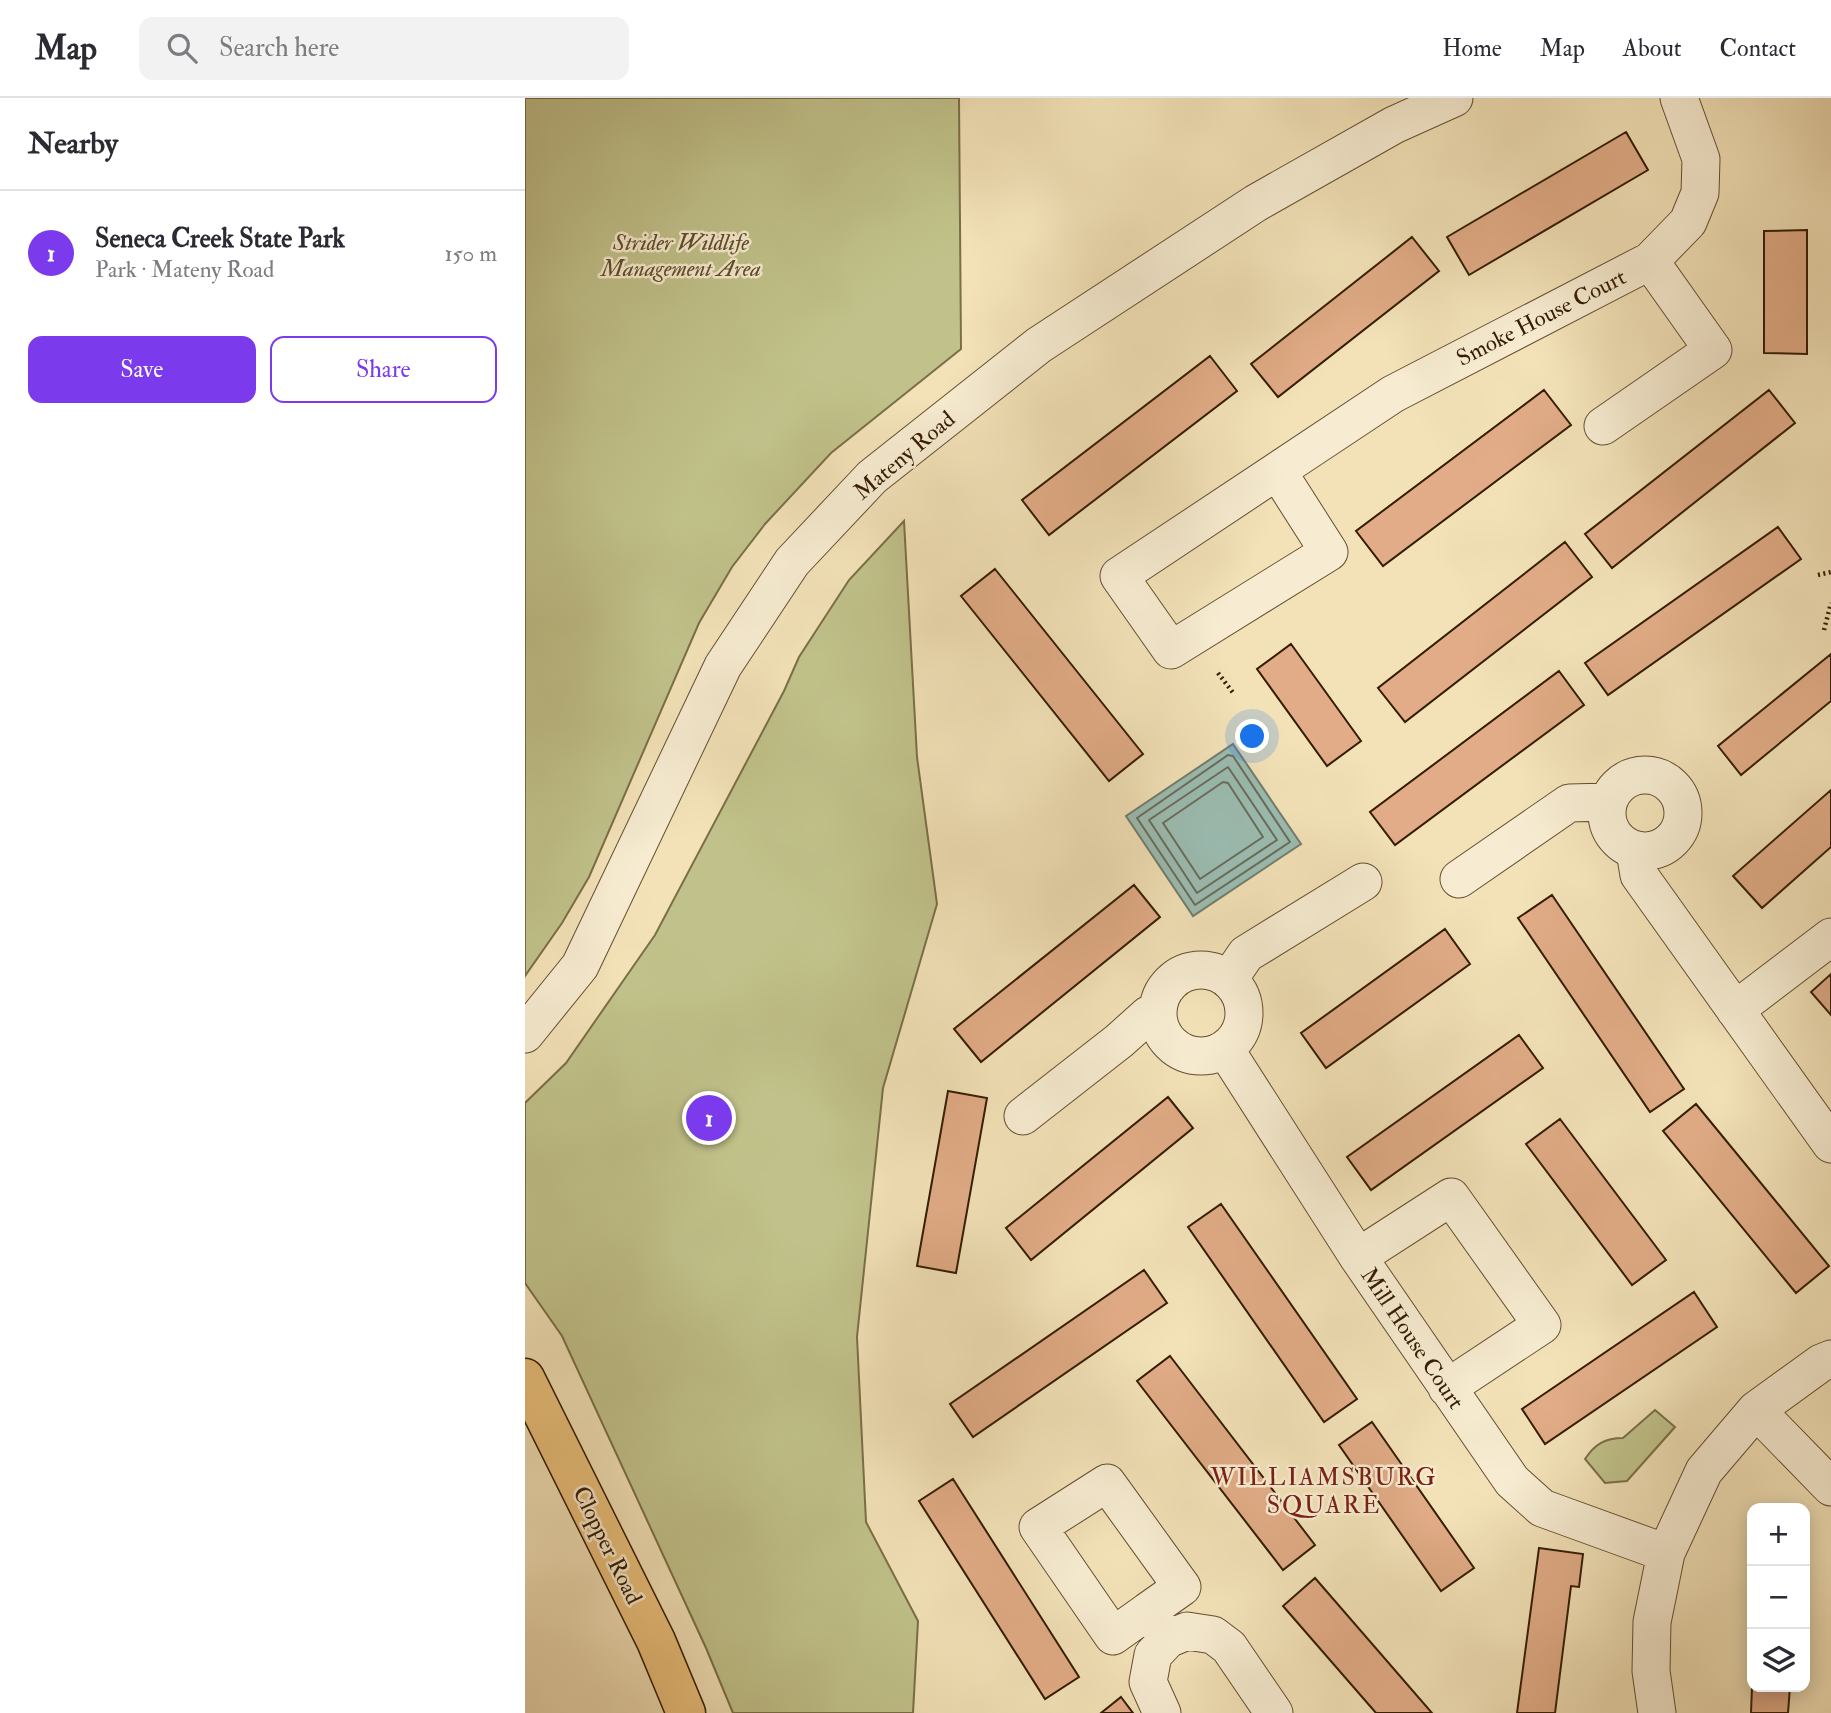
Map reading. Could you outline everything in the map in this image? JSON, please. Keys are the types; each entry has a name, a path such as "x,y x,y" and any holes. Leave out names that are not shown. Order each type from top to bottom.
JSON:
{"main road":[{"name":"Clopper Road","path":"525,1378 656,1641 686,1713"}],"street":[{"name":"Mateny Road","path":"525,1034 580,966 723,666 792,562 871,477 1039,345 1233,218 1394,125 1454,98"},
{"name":"Smoke House Court","path":"1278,472 1329,552 1171,650 1119,576 1393,394 1650,261 1688,222 1700,193 1701,159 1679,98"},
{"path":"1602,426 1713,350 1650,261"},
{"path":"1641,774 1656,776 1669,783 1679,794 1684,809 1683,824 1676,837 1664,847 1650,852 1635,850 1621,844 1612,832 1607,817 1608,802 1615,789 1626,779 1641,774"},
{"path":"1459,879 1569,803 1608,802"},
{"path":"1635,850 1639,875 1831,1144"},
{"path":"1229,979 1246,954 1363,882"},
{"path":"1735,1010 1831,937"},
{"path":"1197,969 1214,971 1229,979 1240,993 1245,1009 1243,1026 1235,1041 1222,1051 1205,1056 1189,1054 1173,1046 1163,1033 1158,1016 1160,1000 1168,985 1181,974 1197,969"},
{"path":"1023,1116 1148,1016 1158,1016"},
{"name":"Mill House Court","path":"1222,1051 1232,1060 1358,1257 1512,1481 1542,1508 1666,1553"},
{"path":"1358,1257 1451,1197 1542,1325 1447,1388"},
{"path":"1657,1713 1651,1671 1651,1622 1666,1553 1704,1471 1756,1410 1821,1363 1831,1359"},
{"path":"1756,1410 1831,1488"},
{"path":"1162,1713 1148,1682 1158,1625 1213,1635 1229,1647 1274,1713"}],"path":[{"path":"1818,575 1831,572"},
{"path":"1824,630 1831,603"},
{"path":"1218,673 1234,694"}],"green space":[{"name":"Strider Wildlife Management Area","path":"525,98 959,98 961,349 831,453 765,524 732,567 699,623 589,877 562,923 525,976"},
{"path":"904,521 917,757 937,904 883,1088 857,1337 866,1522 918,1621 913,1713 733,1713 706,1648 562,1336 525,1283 525,1103 566,1063 655,935 784,691 799,657 849,580"},
{"path":"1655,1410 1675,1427 1627,1481 1605,1483 1585,1459 1601,1443 1623,1438"}],"water":[{"path":"1233,744 1301,844 1193,916 1126,816"}],"building":[{"path":"1626,132 1648,170 1469,275 1447,237"},
{"path":"1807,230 1807,354 1764,353 1764,231"},
{"path":"1412,237 1439,271 1278,397 1251,364"},
{"path":"1210,356 1237,391 1049,535 1022,500"},
{"path":"1544,390 1571,425 1383,566 1356,531"},
{"path":"1769,390 1795,423 1612,568 1585,534"},
{"path":"1778,527 1801,559 1608,695 1585,663"},
{"path":"1565,542 1592,577 1405,722 1378,688"},
{"path":"995,569 1143,754 1109,781 961,596"},
{"path":"1291,644 1361,741 1327,766 1257,669"},
{"path":"1831,654 1831,701 1741,775 1718,746"},
{"path":"1559,671 1584,705 1395,845 1370,812"},
{"path":"1831,790 1831,847 1762,908 1733,876"},
{"path":"1134,885 1160,917 981,1062 954,1029"},
{"path":"1552,895 1684,1089 1650,1112 1518,918"},
{"path":"1445,929 1470,964 1326,1068 1301,1033"},
{"path":"1831,974 1831,1015 1811,992"},
{"path":"1519,1035 1543,1068 1371,1190 1347,1157"},
{"path":"948,1091 987,1098 956,1273 917,1266"},
{"path":"1168,1097 1193,1128 1031,1260 1006,1228"},
{"path":"1696,1104 1829,1266 1796,1293 1663,1131"},
{"path":"1560,1119 1666,1260 1632,1285 1526,1144"},
{"path":"1221,1204 1357,1399 1324,1422 1188,1227"},
{"path":"1144,1270 1167,1303 973,1437 950,1404"},
{"path":"1694,1292 1717,1327 1545,1444 1522,1409"},
{"path":"1170,1356 1315,1545 1283,1570 1137,1381"},
{"path":"1372,1422 1474,1568 1441,1591 1339,1445"},
{"path":"953,1479 1079,1677 1045,1699 919,1501"},
{"path":"1539,1548 1583,1554 1579,1587 1571,1586 1555,1713 1517,1713"},
{"path":"1315,1578 1432,1713 1376,1713 1283,1606"},
{"path":"1752,1692 1790,1692 1788,1713 1751,1713"},
{"path":"1121,1697 1133,1713 1101,1713"}],"place":[{"name":"Seneca Creek State Park","path":"709,1118"}],"district":[{"name":"WILLIAMSBURG SQUARE","path":"1324,1491"}]}
